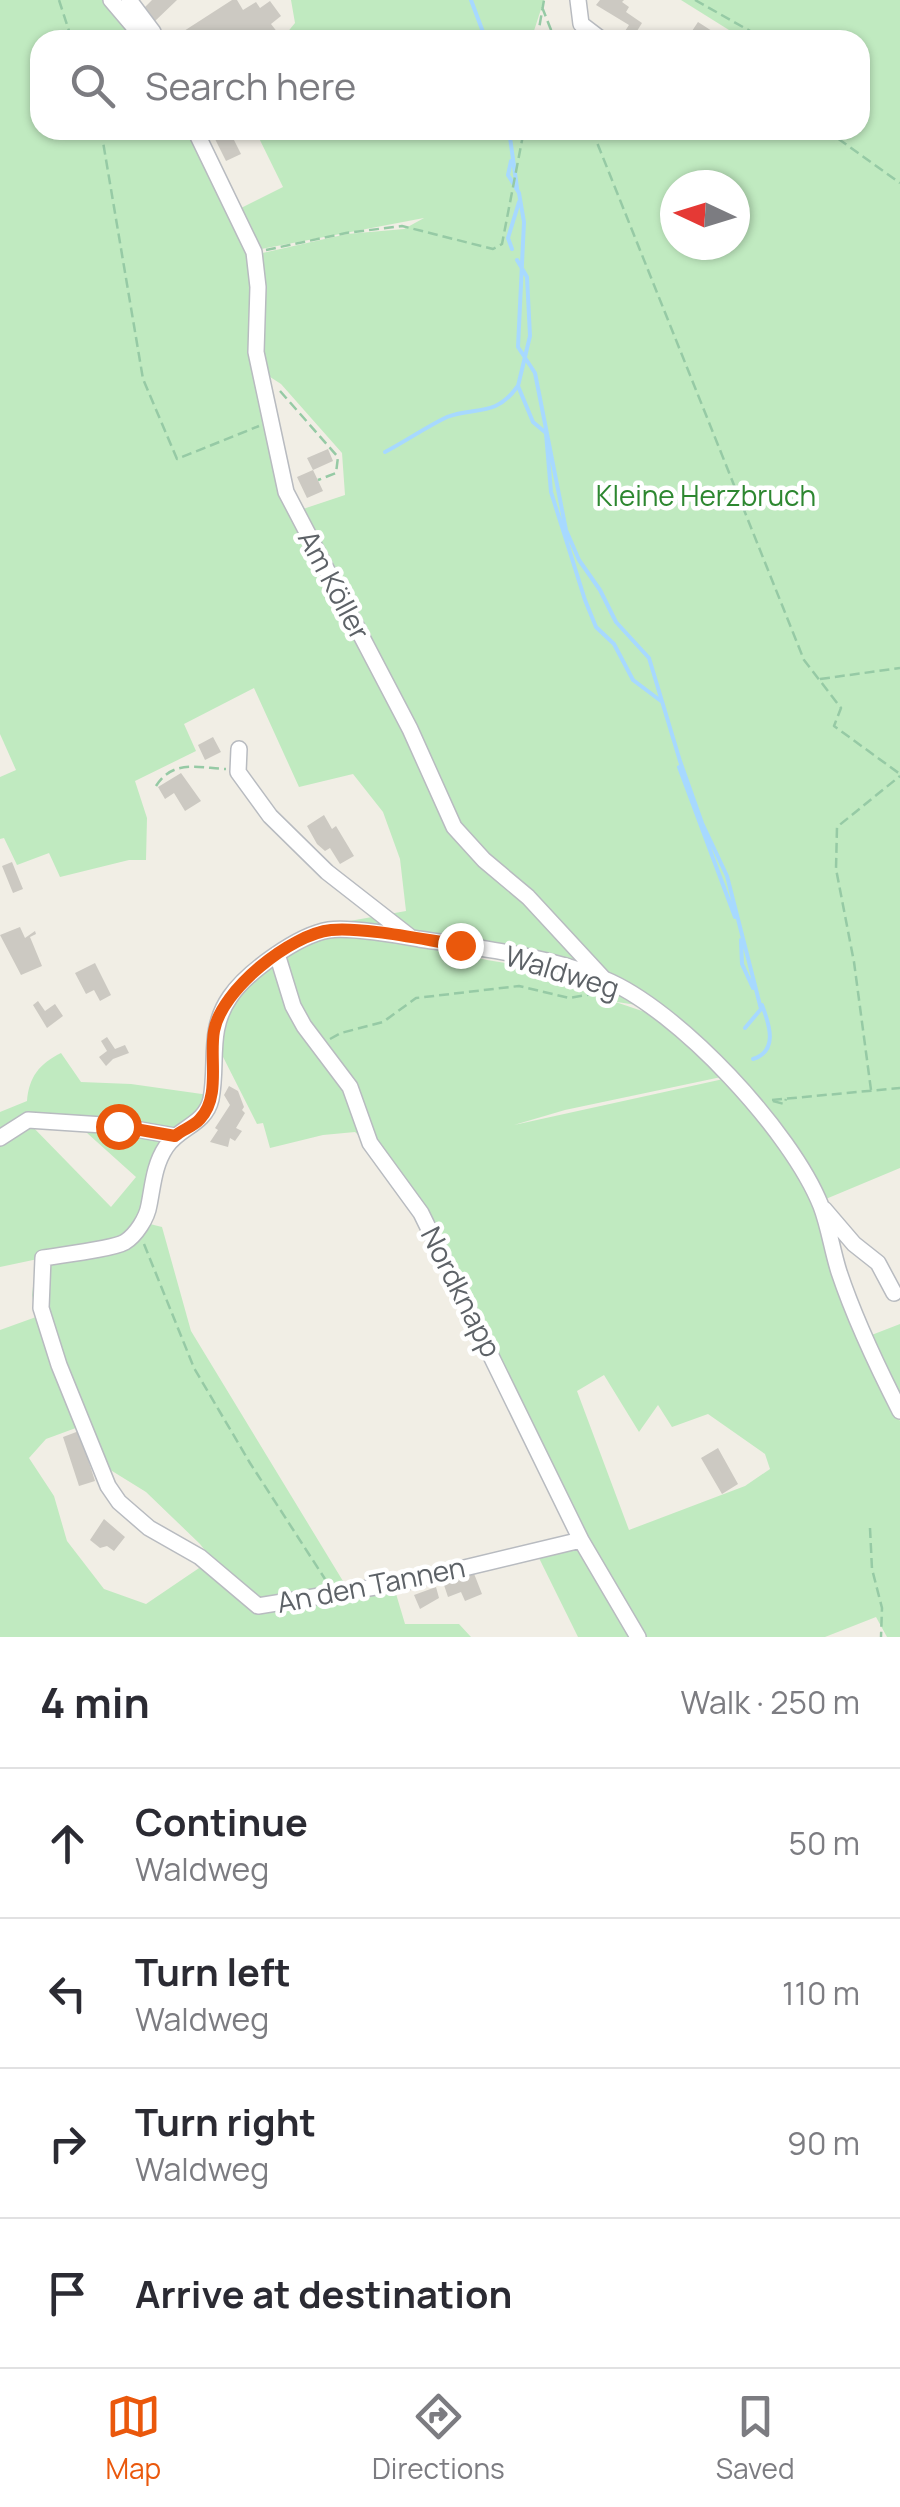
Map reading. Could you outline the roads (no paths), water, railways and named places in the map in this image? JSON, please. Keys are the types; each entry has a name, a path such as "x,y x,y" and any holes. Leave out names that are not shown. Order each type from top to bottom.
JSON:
{"street":[{"path":"111,0 136,30"},
{"path":"128,0 151,30"},
{"path":"578,0 581,24 589,30"},
{"name":"Am Köller","path":"200,140 254,252 258,287 256,352 286,492 410,729 454,827 484,860 528,897 604,979"},
{"path":"240,749 238,772 254,797 297,844 356,897 410,937"},
{"name":"Waldweg","path":"175,1136 201,1119 210,1102 214,1028 230,997 254,970 276,954 328,930 410,937 518,956 604,979 660,1012 731,1076 806,1177 820,1206 874,1361 900,1410"},
{"name":"Nordknapp","path":"276,954 292,1006 350,1087 370,1143 421,1213 581,1540 638,1637"},
{"path":"0,1138 28,1120 118,1126 175,1136"},
{"name":"An den Tannen","path":"175,1136 159,1160 146,1219 124,1243 43,1258 40,1308 99,1469 119,1502 148,1528 200,1556 258,1606 406,1582 581,1540"},
{"path":"820,1206 854,1244 878,1262 894,1293"}],"waterway":[{"path":"471,0 482,30"},
{"path":"510,140 517,188"},
{"path":"511,161 508,175 519,193 524,222 518,347 535,373 566,530 616,622 649,658 702,823 727,876 761,1009 745,1028"},
{"path":"512,249 508,238 519,202"},
{"path":"517,260 527,277 530,336 518,386 533,422 546,433 551,492 585,600 596,627 614,644 633,680 661,701"},
{"path":"385,452 447,417 501,403 517,387"},
{"path":"679,767 735,917"},
{"path":"741,940 742,964 753,988"},
{"path":"753,1059 769,1044 762,1005"}],"park label":[{"name":"Kleine Herzbruch","path":"706,496"}]}
